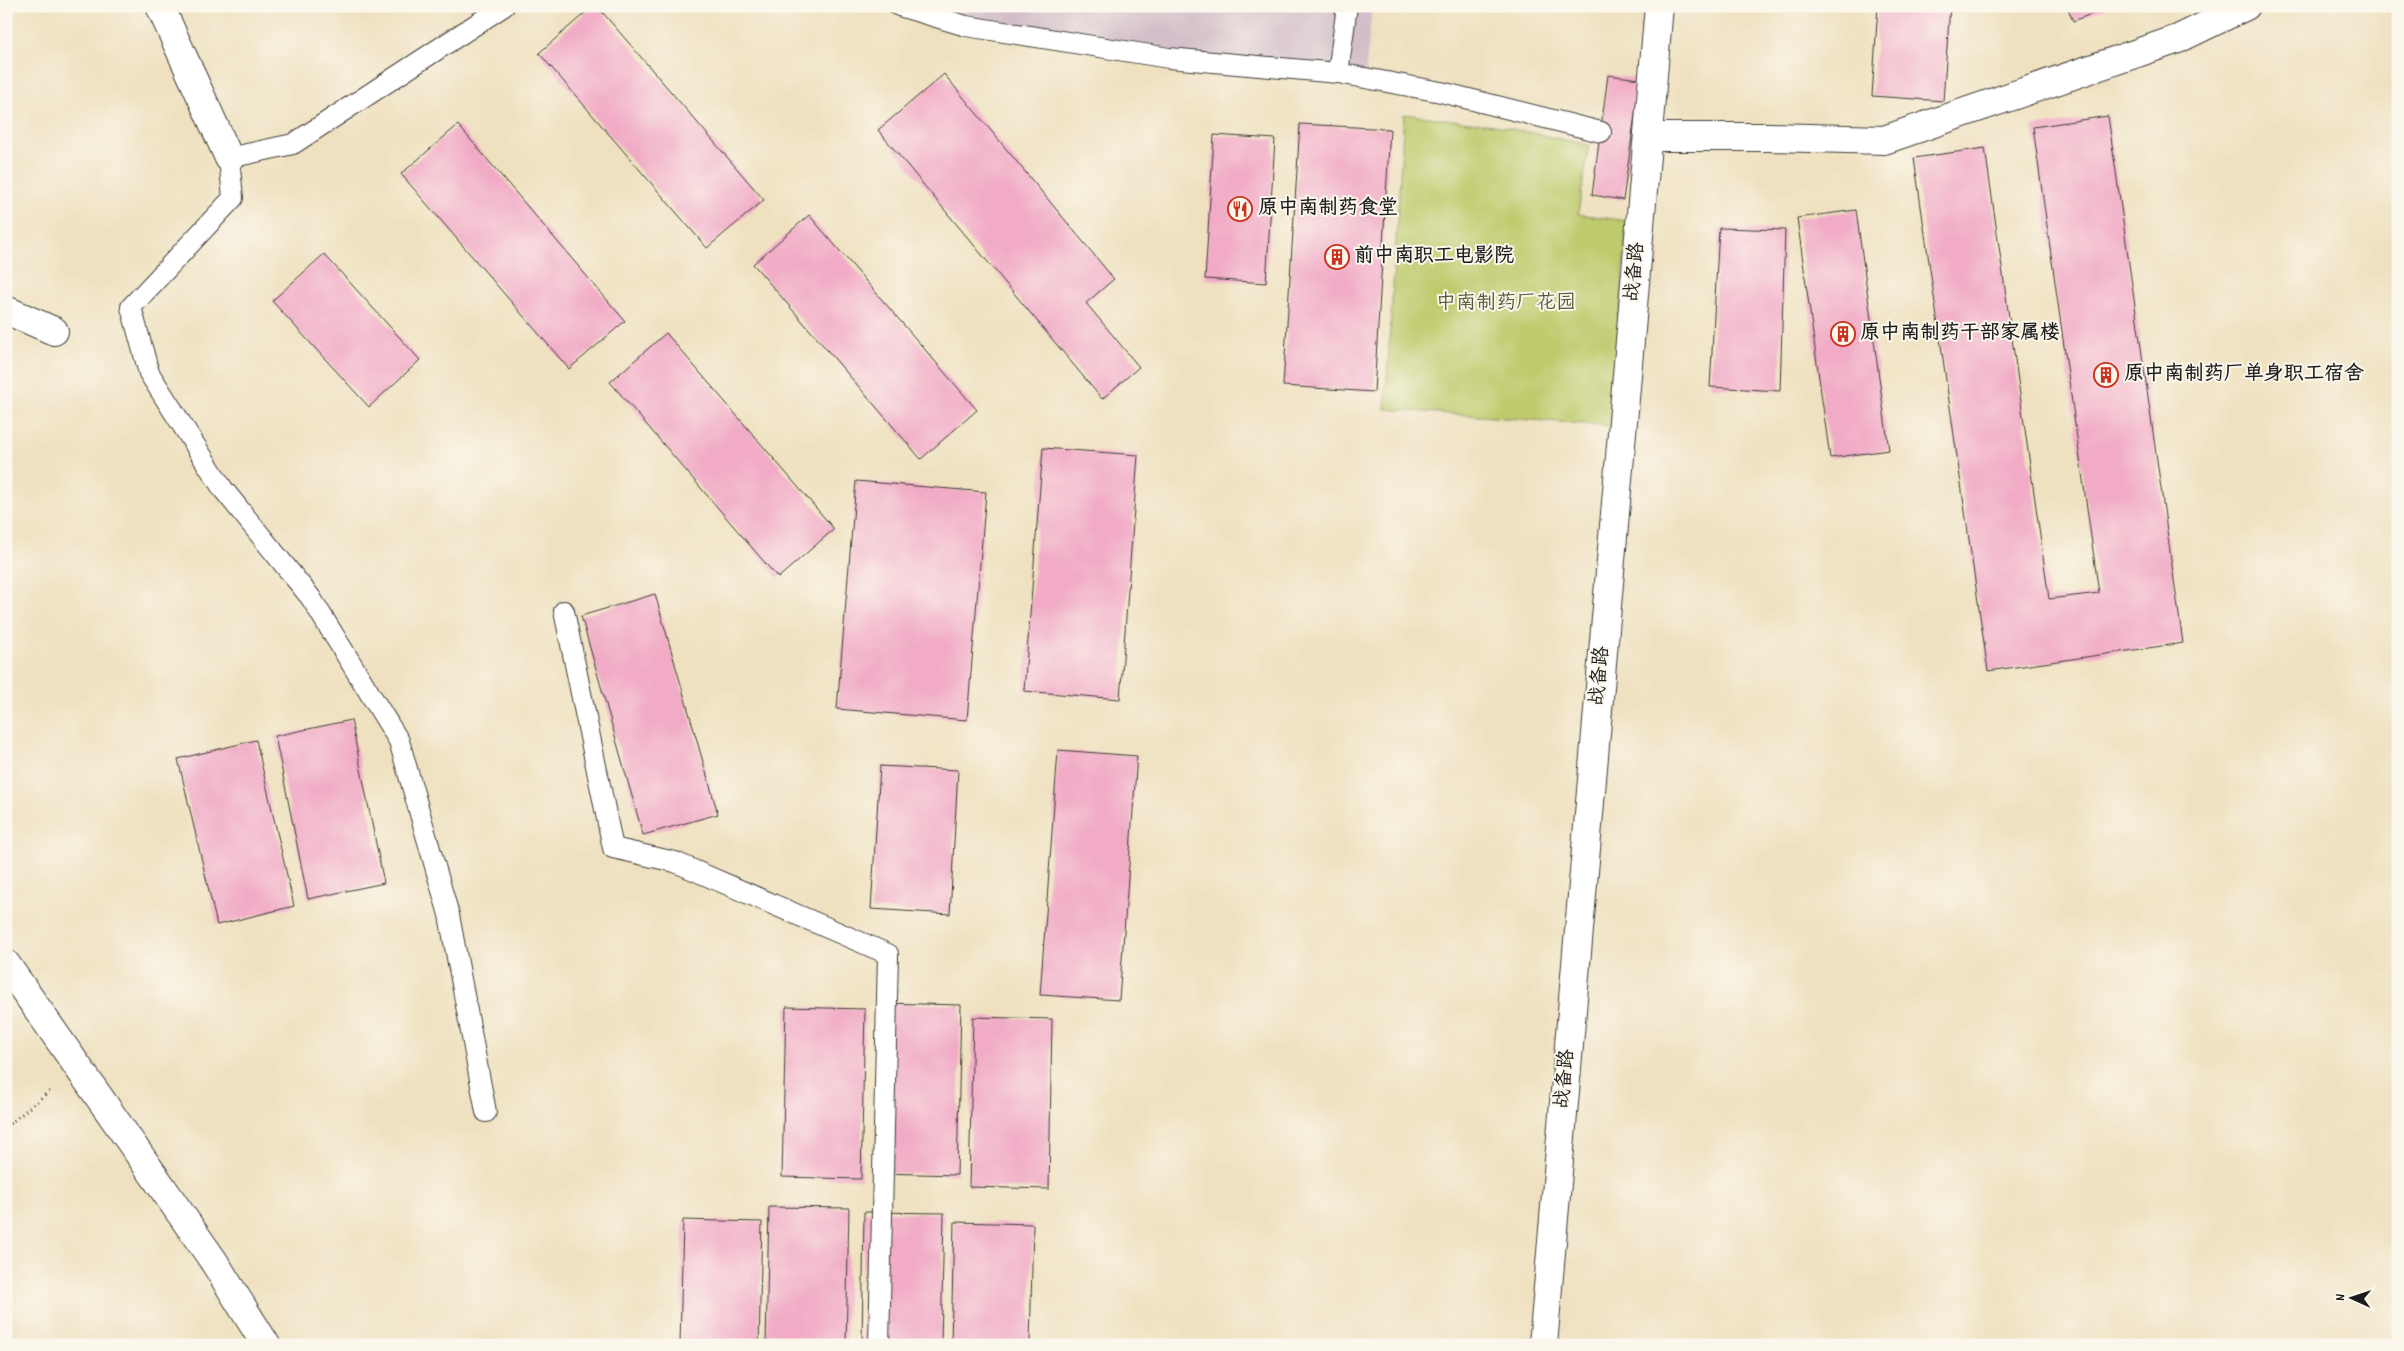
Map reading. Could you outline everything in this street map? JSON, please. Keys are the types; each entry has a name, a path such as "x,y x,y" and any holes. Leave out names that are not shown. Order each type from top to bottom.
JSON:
{"street":[{"path":"160,6 229,158"},
{"name":"战备路","path":"1543,1345 1640,137 1659,6"},
{"path":"1640,137 1770,137 1884,140 2178,39 2246,6"},
{"path":"6,310 54,331"},
{"path":"6,964 213,1260 266,1345"}],"lane":[{"path":"486,1112 449,915 399,741 311,598 223,489 149,373 131,307 233,198 229,158 292,144 504,6"},
{"path":"899,6 966,26 1169,58 1338,73 1441,92 1601,132"},
{"path":"1338,73 1346,6"},
{"path":"564,611 613,848 675,862 888,954 879,1345"}],"path":[{"path":"6,1127 41,1097 81,1071"}],"shaded area":[{"path":"906,6 1372,6 1365,78 966,26"}],"green space":[{"name":"中南制药厂花园","path":"1404,114 1494,125 1589,145 1578,214 1627,221 1612,426 1385,409"}],"building":[{"path":"593,6 597,6 764,200 707,248 539,53"},
{"path":"1878,6 1950,6 1943,101 1872,96"},
{"path":"2067,6 2112,6 2073,21"},
{"path":"944,74 1114,279 1086,303 1139,367 1102,399 878,130"},
{"path":"1608,75 1640,79 1623,200 1592,195"},
{"name":"原中南制药厂单身职工宿舍","path":"2108,116 2183,643 1988,671 1914,158 1985,148 2049,599 2099,593 2033,127"},
{"name":"前中南职工电影院","path":"1300,124 1390,129 1374,392 1283,386"},
{"path":"458,125 625,321 569,369 401,174"},
{"name":"原中南制药食堂","path":"1214,135 1275,139 1266,283 1205,279"},
{"name":"原中南制药干部家属楼","path":"1856,210 1889,450 1830,458 1797,218"},
{"path":"809,215 977,410 921,459 753,264"},
{"path":"1719,228 1785,230 1780,391 1710,387"},
{"path":"324,254 420,360 369,407 272,301"},
{"path":"666,333 834,529 778,578 610,382"},
{"path":"1043,448 1138,455 1120,699 1024,691"},
{"path":"856,481 986,492 967,720 837,709"},
{"path":"655,594 718,814 643,835 581,616"},
{"path":"351,720 384,883 308,899 275,736"},
{"path":"256,740 294,906 217,925 178,759"},
{"path":"1058,750 1137,756 1119,1000 1040,995"},
{"path":"880,766 958,770 950,914 871,909"},
{"path":"881,1003 961,1005 957,1175 878,1173"},
{"path":"786,1007 865,1009 861,1179 782,1177"},
{"path":"973,1017 1052,1019 1049,1189 969,1187"},
{"path":"769,1207 849,1208 846,1345 766,1345"},
{"path":"864,1212 944,1213 941,1345 862,1345"},
{"path":"683,1220 762,1222 759,1345 680,1345"},
{"path":"954,1222 1033,1224 1030,1345 951,1345"}],"place":[{"name":"原中南制药食堂","path":"1240,209"},
{"name":"前中南职工电影院","path":"1337,257"},
{"name":"原中南制药干部家属楼","path":"1843,334"},
{"name":"原中南制药厂单身职工宿舍","path":"2106,375"}]}
